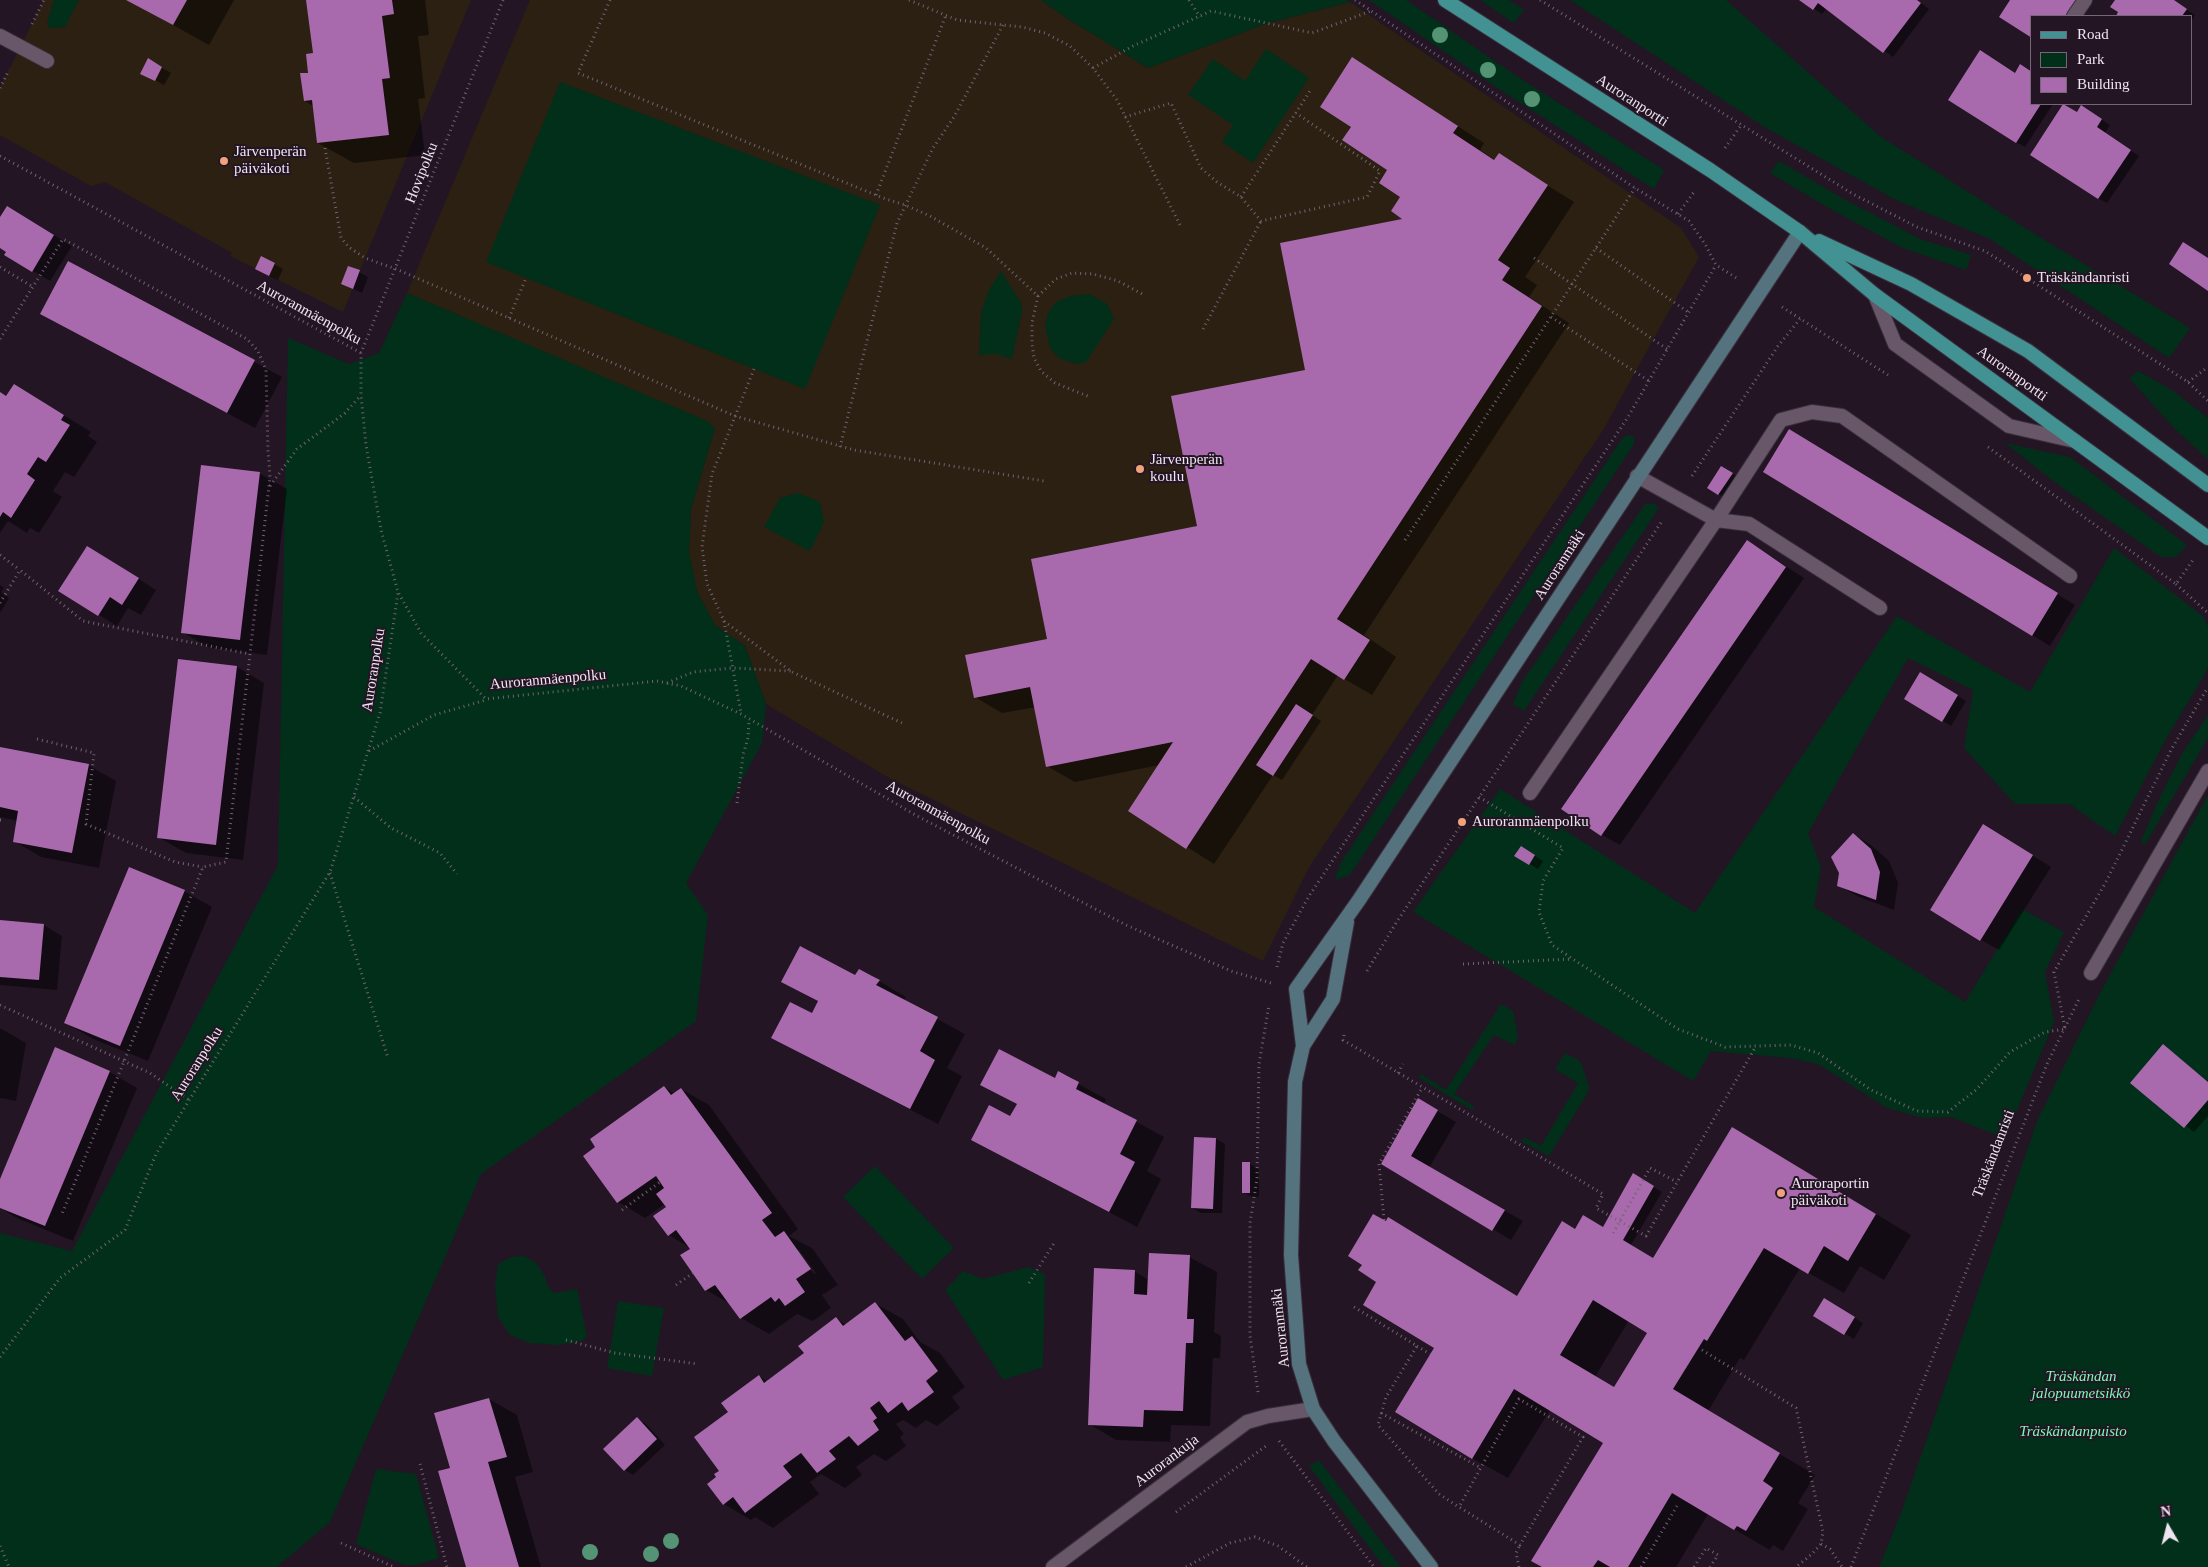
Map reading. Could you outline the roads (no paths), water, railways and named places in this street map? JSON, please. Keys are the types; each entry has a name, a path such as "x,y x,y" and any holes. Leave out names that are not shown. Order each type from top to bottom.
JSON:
{"main road":[{"name":"Auroranportti","path":"1445,0 1710,170 1800,232 1875,295 2208,538"},
{"name":"Auroranportti","path":"1800,232 1911,284 2028,351 2208,485"},
{"name":"Auroranmäki","path":"1431,1567 1334,1441 1313,1409 1299,1364 1291,1254 1295,1082 1303,1046 1296,989 1348,917 1758,292 1800,232"},
{"name":"Auroranmäki","path":"1303,1046 1333,999 1348,917"}],"street":[{"path":"2075,15 2085,0"},
{"path":"0,36 47,61"},
{"path":"1875,295 1895,344 2009,426 2076,442"},
{"path":"1530,793 1716,520 1781,420 1812,412 1842,416 2070,576"},
{"path":"1637,476 1716,520 1749,524 1880,608"},
{"path":"2091,973 2208,771"},
{"name":"Aurorankuja","path":"1052,1567 1247,1422 1268,1416 1313,1409"}],"place":[{"name":"Järvenperän päiväkoti","path":"224,161"},
{"name":"Träskändanristi","path":"2027,278"},
{"name":"Järvenperän koulu","path":"1140,469"},
{"name":"Auroranmäenpolku","path":"1462,822"},
{"name":"Auroraportin päiväkoti","path":"1781,1193"}],"park label":[{"name":"Träskändan jalopuumetsikkö","path":"2081,1386"},
{"name":"Träskändanpuisto","path":"2073,1432"}]}
